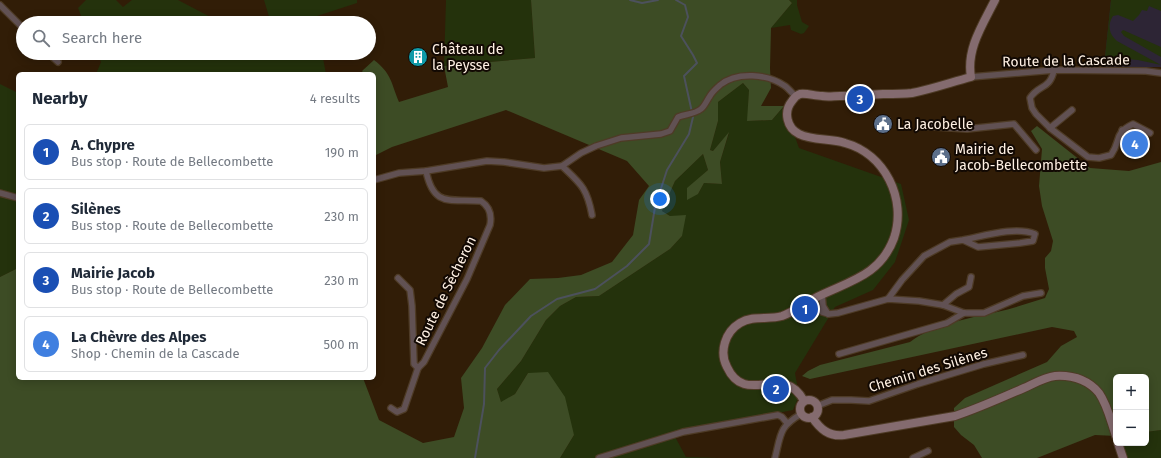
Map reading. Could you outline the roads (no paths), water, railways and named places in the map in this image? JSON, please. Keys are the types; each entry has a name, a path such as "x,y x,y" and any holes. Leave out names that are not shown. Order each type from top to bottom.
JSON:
{"street":[{"path":"804,401 799,391 785,383 751,386 745,385 734,378 726,365 724,349 728,336 736,325 741,322 755,318 773,318 781,316 822,294 869,272 879,263 889,249 894,236 898,217 893,187 884,171 869,155 861,149 837,140 801,135 794,131 789,124 787,116 790,102 802,94 840,96 911,93 971,77 970,54 995,0"},
{"path":"0,5 16,21"},
{"path":"1054,70 1052,79 1049,83 1037,90 1030,98 1032,108 1050,128 1088,157 1099,158 1111,155 1116,147 1118,137 1122,130 1133,124 1150,133"},
{"name":"Route de la Cascade","path":"971,77 1054,70 1146,71 1161,74"},
{"path":"376,179 400,173 426,171 487,161 544,168 562,166 596,146 621,138 661,134 670,131 678,117 695,113 702,108 710,95 721,84 743,76 758,76 774,81 785,86 796,97"},
{"path":"1050,128 1072,110"},
{"path":"921,126 967,129 1014,124 1036,150"},
{"path":"1122,130 1143,141"},
{"path":"562,166 579,182 585,190 589,199 592,214"},
{"name":"Route de Sècheron","path":"398,278 410,290 414,364 418,368 424,362 467,278 490,225 492,216 485,204 481,201 448,200 439,198 433,192 428,182 426,171"},
{"path":"0,193 16,197"},
{"path":"888,299 902,280 924,256 950,242 999,233 1027,231 1035,234 1033,241 1020,244 978,247 963,240"},
{"path":"943,305 956,294 969,287 971,277"},
{"path":"809,301 822,312 828,314 838,313 888,299 919,301 943,305 964,313 984,313 1023,296 1041,293"},
{"path":"822,294 823,306 828,314"},
{"path":"839,354 947,323 964,313"},
{"name":"Chemin des Silènes","path":"817,406 832,400 869,401 970,368 1023,355"},
{"path":"391,408 397,412 404,409 418,368"},
{"path":"804,401 800,408 801,414 805,417 812,417 825,432 834,435 844,435 955,416 1053,376 1062,376 1081,380 1094,388 1106,404 1113,426"},
{"path":"804,401 812,400 817,406 817,411 812,417"},
{"path":"775,458 783,428 787,423 801,414"},
{"path":"599,458 683,432 728,423 778,415 787,423"},
{"path":"1119,446 1123,458"},
{"path":"914,458 928,451"}],"waterway":[{"path":"630,0 642,3 658,0"},
{"path":"475,458 484,404 485,368 499,350 531,316 557,299 595,289 627,266 649,244 655,207 667,170 689,134 693,117 684,76 697,63 681,36 688,17 685,5 676,0"}],"place":[{"name":"Château de la Peysse","path":"418,57"},
{"name":"Mairie Jacob","path":"860,99"},
{"name":"La Jacobelle","path":"883,124"},
{"name":"La Chèvre des Alpes","path":"1135,144"},
{"name":"Mairie de Jacob-Bellecombette","path":"941,157"},
{"name":"A. Chypre","path":"805,309"},
{"name":"Silènes","path":"776,389"}]}
